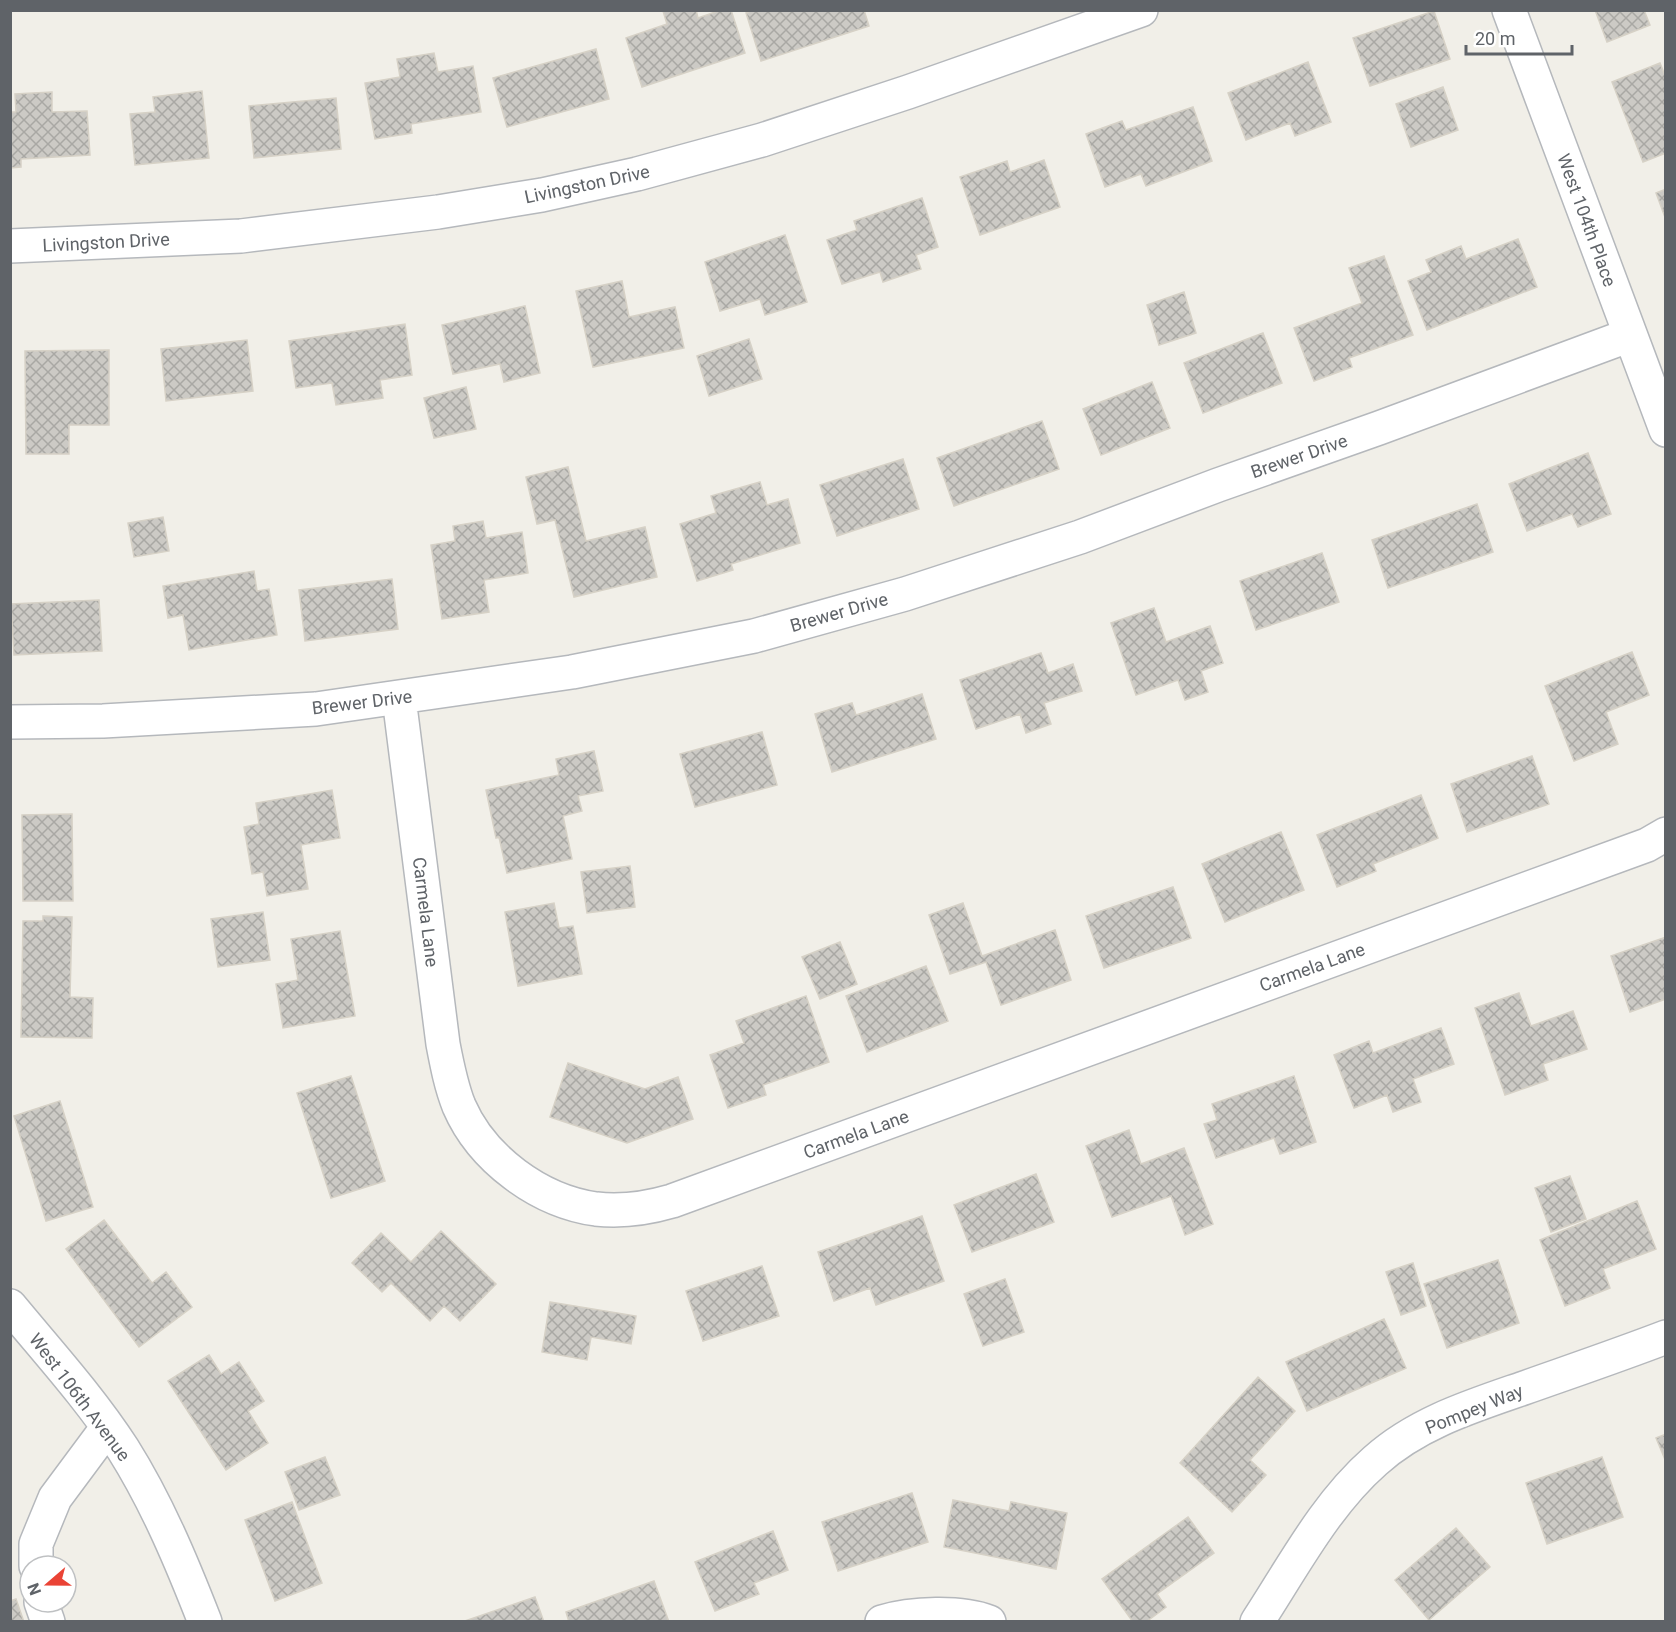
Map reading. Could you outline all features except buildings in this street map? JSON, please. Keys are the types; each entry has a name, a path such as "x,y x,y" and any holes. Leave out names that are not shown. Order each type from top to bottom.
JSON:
{"street":[{"name":"Livingston Drive","path":"10,246 241,236 438,212 542,195 637,174 762,140 908,92 1141,10"},
{"name":"West 104th Place","path":"1509,10 1665,430"},
{"name":"Brewer Drive","path":"10,722 103,721 304,710 572,672 754,636 905,594 1080,537 1630,335"},
{"name":"Carmela Lane","path":"399,698 443,1044 450,1080 459,1106 470,1127 496,1159 528,1184 562,1200 596,1209 644,1209 672,1201 1647,845 1665,834"},
{"name":"West 106th Avenue","path":"10,1306 122,1448 148,1492 205,1622"},
{"name":"Pompey Way","path":"1257,1622 1324,1518 1374,1461 1401,1440 1449,1414 1665,1337"},
{"path":"36,1554 36,1544 56,1498 107,1428"},
{"path":"882,1622 900,1616 954,1616 989,1622"}]}
